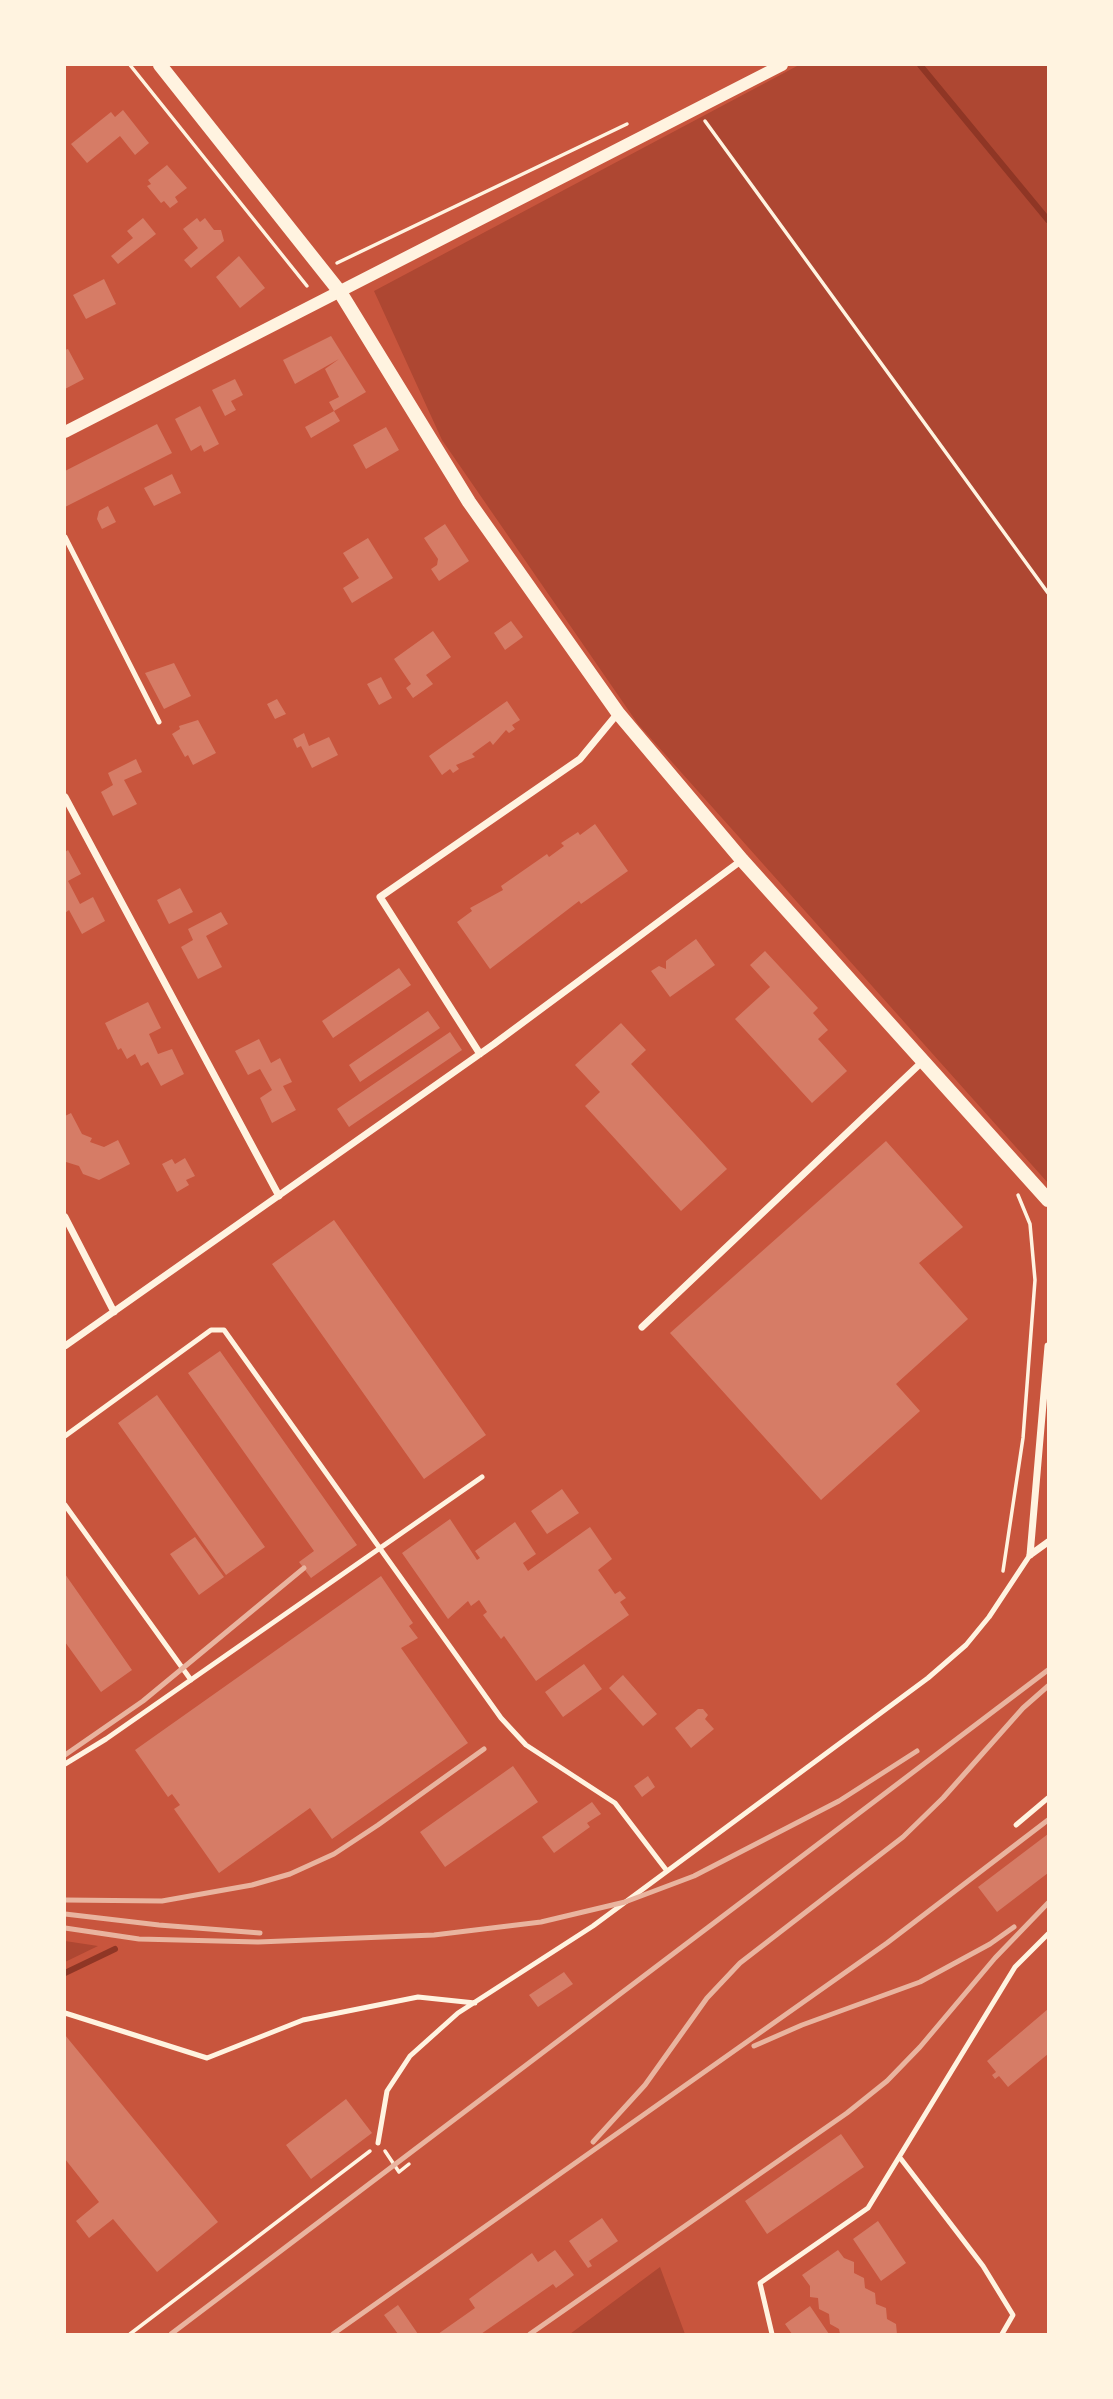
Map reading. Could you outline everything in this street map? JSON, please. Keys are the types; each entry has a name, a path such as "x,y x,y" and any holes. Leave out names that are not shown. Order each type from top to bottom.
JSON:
{"main road":[{"path":"159,65 324,269 469,502 618,713 742,860 1048,1200"}],"street":[{"path":"65,432 782,65"},
{"path":"480,1054 380,897 580,759 618,713"},
{"path":"65,797 279,1196"},
{"path":"65,1346 480,1054 742,860"},
{"path":"642,1327 923,1061"},
{"path":"65,1217 114,1312"},
{"path":"1030,1555 1048,1346"},
{"path":"1030,1555 1048,1542"}],"lane":[{"path":"65,537 159,722"},
{"path":"65,1436 211,1330 224,1330 501,1718 526,1745 615,1802 667,1871"},
{"path":"65,1764 191,1680 482,1477"},
{"path":"65,1505 191,1680"},
{"path":"378,2143 387,2091 410,2056 475,2003 593,1926 928,1678 966,1645 989,1618 1030,1555"},
{"path":"1016,1825 1048,1798"},
{"path":"772,2334 760,2283 868,2208 901,2159 1015,1967 1048,1934"},
{"path":"65,2013 207,2058 303,2020 418,1997 475,2003"},
{"path":"901,2159 983,2266 1013,2315 1002,2334"}],"path":[{"path":"130,65 306,286 324,269 637,119"},
{"path":"696,108 1048,593"},
{"path":"999,1579 1004,1568 1023,1438 1035,1280 1030,1224 1016,1190"},
{"path":"130,2334 321,2191 378,2143 398,2172 409,2164"}],"shaded area":[{"path":"799,65 1048,65 1048,1183 638,724 442,440 374,291"},
{"path":"65,1941 98,1946 65,1962"},
{"path":"660,2267 685,2334 570,2334"}],"building":[{"path":"123,110 149,143 135,155 120,136 87,163 71,144 111,112 115,117"},
{"path":"167,165 187,188 175,197 178,202 170,208 164,201 161,203 147,186 151,184 148,180"},
{"path":"143,218 156,234 118,264 111,256 133,238 127,231"},
{"path":"197,218 200,222 205,218 214,230 221,230 224,241 191,268 184,260 198,248 183,229"},
{"path":"239,256 265,288 240,308 216,277"},
{"path":"104,279 116,304 86,319 73,295"},
{"path":"331,336 366,392 334,411 329,402 339,397 325,369 339,359 295,384 283,360"},
{"path":"68,349 84,379 65,389 65,350"},
{"path":"235,379 243,395 231,401 236,410 225,416 212,390"},
{"path":"200,406 219,444 204,452 201,445 191,451 175,419"},
{"path":"334,411 340,421 311,438 305,427"},
{"path":"157,424 172,453 65,507 65,471"},
{"path":"386,427 399,450 366,469 353,445"},
{"path":"172,474 181,493 154,506 144,488"},
{"path":"108,506 116,522 102,529 97,519 99,511"},
{"path":"445,524 469,561 439,581 431,569 437,565 438,559 424,538"},
{"path":"368,538 393,578 352,603 343,588 359,578 343,553"},
{"path":"511,621 523,637 505,650 494,633"},
{"path":"433,631 451,657 426,675 433,684 413,698 406,688 411,684 394,659"},
{"path":"174,663 191,696 164,709 145,673"},
{"path":"381,677 392,698 379,705 367,684"},
{"path":"277,699 286,714 275,719 267,704"},
{"path":"507,701 520,720 512,725 515,729 509,733 506,730 493,745 490,741 472,754 475,757 456,765 459,769 453,773 450,769 442,775 429,756"},
{"path":"198,720 216,753 193,765 188,755 185,757 172,734 180,729 179,726"},
{"path":"304,733 309,746 329,737 338,755 312,768 301,746 297,748 293,739"},
{"path":"136,759 142,772 124,780 137,804 113,816 101,792 113,785 108,773"},
{"path":"595,824 628,871 581,904 579,901 490,969 457,922 472,911 470,908 503,890 501,886 547,854 549,857 564,846 561,843 578,832 580,835"},
{"path":"68,850 81,874 68,881 80,904 93,897 105,921 82,934 69,910 65,913 65,852"},
{"path":"180,888 193,912 169,924 157,900"},
{"path":"221,912 228,924 206,936 222,967 198,979 181,947 193,940 188,929"},
{"path":"696,939 715,965 670,997 651,971 659,966 666,969 666,961"},
{"path":"765,951 818,1008 813,1013 828,1030 818,1039 847,1071 812,1103 735,1019 770,987 750,965"},
{"path":"399,968 411,985 333,1038 322,1021"},
{"path":"148,1002 161,1028 149,1034 158,1054 172,1049 184,1074 161,1086 148,1062 141,1066 135,1054 127,1059 121,1048 118,1050 105,1023"},
{"path":"428,1011 440,1028 360,1082 349,1065"},
{"path":"621,1023 646,1050 631,1064 727,1169 681,1211 585,1106 600,1092 575,1065"},
{"path":"450,1032 462,1050 349,1127 337,1109"},
{"path":"259,1039 271,1063 280,1058 292,1082 283,1086 296,1110 272,1123 260,1098 272,1090 260,1069 248,1075 235,1051"},
{"path":"71,1113 82,1134 92,1138 90,1142 104,1147 118,1140 130,1164 99,1180 83,1174 79,1166 66,1162 65,1116"},
{"path":"886,1141 963,1227 919,1263 968,1319 896,1384 920,1411 821,1500 670,1333"},
{"path":"185,1158 195,1176 186,1180 189,1185 177,1192 162,1164 172,1159 175,1164"},
{"path":"334,1220 486,1435 424,1479 272,1264"},
{"path":"220,1351 357,1545 311,1578 299,1562 314,1551 188,1373"},
{"path":"157,1395 265,1547 226,1575 118,1423"},
{"path":"562,1489 579,1513 547,1534 531,1511"},
{"path":"450,1519 477,1560 480,1558 475,1551 515,1522 536,1554 523,1563 528,1571 590,1527 612,1559 598,1570 615,1594 620,1591 626,1598 620,1602 629,1615 536,1681 504,1636 501,1639 483,1615 487,1612 479,1600 471,1606 468,1601 448,1619 402,1553"},
{"path":"195,1537 224,1577 199,1595 170,1554"},
{"path":"65,1574 132,1670 101,1692 65,1642"},
{"path":"381,1576 413,1623 409,1626 418,1638 401,1648 468,1743 332,1839 310,1808 219,1873 174,1809 180,1805 172,1794 168,1797 135,1750"},
{"path":"584,1664 602,1689 563,1717 545,1692"},
{"path":"623,1675 657,1714 643,1726 609,1688"},
{"path":"698,1709 703,1709 708,1715 705,1719 714,1729 691,1748 675,1728"},
{"path":"513,1766 538,1802 445,1867 420,1832"},
{"path":"648,1776 655,1787 642,1797 634,1786"},
{"path":"592,1802 601,1814 587,1823 590,1827 554,1853 542,1837"},
{"path":"1048,1834 1048,1873 997,1912 978,1887"},
{"path":"564,1972 573,1984 538,2007 529,1995"},
{"path":"1048,2009 1048,2054 1008,2087 999,2076 995,2079 992,2075 996,2072 987,2061"},
{"path":"65,2035 218,2222 157,2272 113,2219 89,2238 76,2221 99,2202 65,2159"},
{"path":"346,2099 372,2133 311,2179 286,2145"},
{"path":"841,2134 864,2167 767,2234 745,2201"},
{"path":"602,2218 618,2241 589,2261 592,2266 588,2268 569,2241"},
{"path":"878,2221 906,2263 881,2281 853,2239"},
{"path":"555,2250 574,2275 556,2288 553,2284 481,2334 438,2334 475,2308 469,2299 532,2253 538,2262"},
{"path":"838,2250 844,2258 854,2262 854,2273 864,2278 865,2288 875,2293 876,2304 886,2308 887,2319 896,2324 897,2334 840,2334 839,2329 830,2324 829,2314 819,2309 818,2298 810,2297 810,2286 802,2275"},
{"path":"398,2305 418,2334 398,2334 384,2315"},
{"path":"810,2306 829,2334 792,2334 785,2324"}],"waterway":[{"path":"920,65 1048,220"},
{"path":"65,1973 115,1949"}],"railway":[{"path":"65,1755 143,1701 304,1568"},
{"path":"171,2334 1048,1670"},
{"path":"593,2142 645,2085 707,1998 740,1963 903,1837 943,1798 1023,1708 1048,1686"},
{"path":"65,1900 162,1901 252,1885 290,1874 334,1854 484,1749"},
{"path":"65,1928 139,1939 258,1942 434,1935 541,1922 625,1902 694,1876 839,1801 917,1751"},
{"path":"333,2334 887,1943 1048,1820"},
{"path":"530,2334 847,2113 887,2081 920,2047 995,1958 1048,1903"},
{"path":"65,1914 260,1933"},
{"path":"754,2046 802,2025 920,1982 990,1944 1014,1927"}]}
